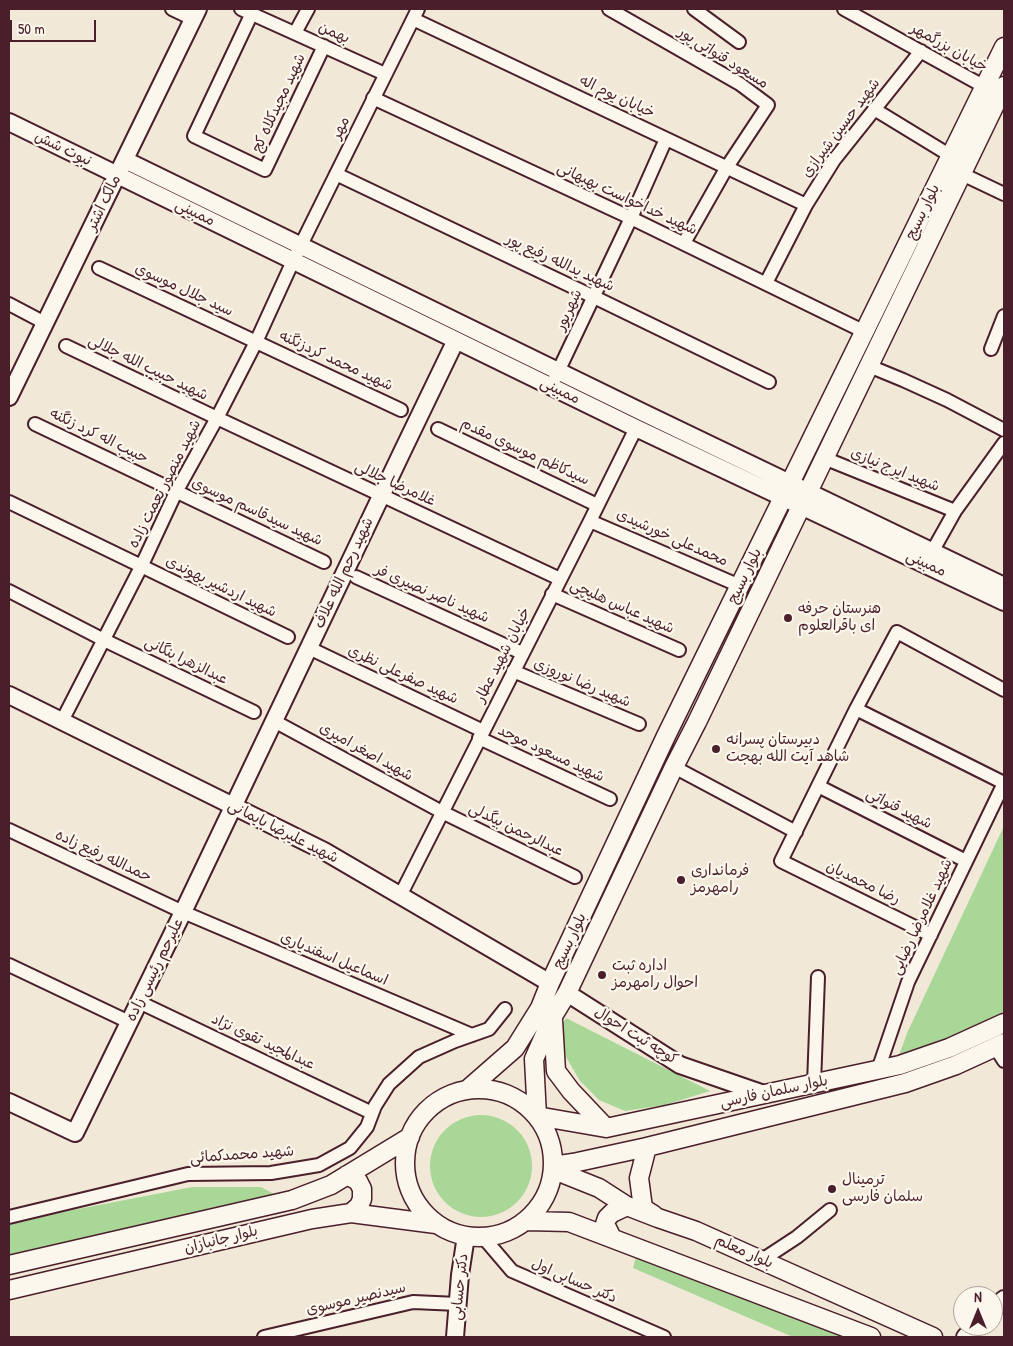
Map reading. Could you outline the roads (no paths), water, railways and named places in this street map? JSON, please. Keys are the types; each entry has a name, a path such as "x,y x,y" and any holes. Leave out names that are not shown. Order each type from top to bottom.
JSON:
{"main road":[{"name":"بلوار بسیج","path":"467,1090 515,1048 540,1008 631,809 1004,47"},
{"name":"بلوار بسیج","path":"537,1116 534,1059 553,1016 567,993 1004,86"},
{"path":"678,712 697,722"},
{"path":"553,1016 556,1072 606,1128"},
{"name":"بلوار سلمان فارسی","path":"537,1116 606,1128 900,1065 949,1048 1004,1023"},
{"path":"515,1048 523,1058 534,1059"},
{"name":"بلوار سلمان فارسی","path":"554,1168 905,1083 1001,1050"},
{"path":"467,1090 486,1090 505,1094 522,1103 537,1116 547,1133 553,1151 554,1168 549,1189 540,1206 527,1220 514,1229 499,1235 474,1237 450,1232 436,1224 422,1210 412,1194 406,1176 405,1156 410,1137 419,1120 432,1106 448,1096 467,1090"},
{"name":"بلوار جانبازان","path":"9,1265 292,1200 331,1185 410,1137"},
{"path":"647,1147 639,1178 643,1208 658,1218"},
{"name":"بلوار معلم","path":"554,1168 599,1188 627,1206 696,1231 933,1337"},
{"path":"348,1175 358,1181 362,1189 362,1199 359,1206 351,1213"},
{"path":"612,1238 605,1224 607,1218 612,1213 627,1206"},
{"name":"بلوار جانبازان","path":"9,1290 297,1222 351,1213 436,1224"},
{"path":"527,1220 569,1222 871,1337"}],"street":[{"path":"172,9 196,14"},
{"path":"295,33 308,9"},
{"name":"مسعود قنواتی پور","path":"609,9 740,84 768,105 726,167"},
{"path":"694,9 739,42"},
{"name":"خیابان بزرگمهر","path":"844,9 984,87"},
{"name":"بهمن","path":"246,11 385,74"},
{"name":"شهید مجیدکلاه کج","path":"246,11 194,136 265,170 324,46"},
{"name":"مالک اشتر","path":"9,396 196,14"},
{"name":"مهر","path":"293,261 415,14"},
{"name":"خیابان یوم اله","path":"415,14 666,139 806,205"},
{"name":"شهید حسین شیرازی","path":"766,283 806,205 834,160 921,51"},
{"name":"شهید خداخواست بهبهانی","path":"374,98 684,243 865,332"},
{"path":"874,109 951,156"},
{"name":"نبوت شش","path":"9,122 117,175"},
{"name":"شهریور","path":"551,387 666,139"},
{"name":"ممبینی","path":"125,160 558,371 787,490"},
{"path":"684,243 726,167"},
{"name":"شهید یدالله رفیع پور","path":"336,174 769,382"},
{"path":"962,174 1004,194"},
{"name":"ممبینی","path":"117,175 636,428 787,490"},
{"name":"شهید منصور نعمت زاده","path":"62,721 141,567 176,492 256,342 293,261"},
{"name":"سید جلال موسوی","path":"99,268 256,342"},
{"path":"9,304 45,323"},
{"path":"992,349 1004,316"},
{"name":"شهید رحم الله علاف","path":"234,806 456,340"},
{"name":"شهید محمد کردزنگنه","path":"256,342 401,410"},
{"name":"شهید حبیب الله جلالی","path":"66,346 217,418"},
{"path":"869,366 947,400 1004,430"},
{"name":"غلامرضا جلالی","path":"217,418 560,578"},
{"name":"حبیب اله کرد زنگنه","path":"35,424 176,492"},
{"name":"خیابان شهید عطار","path":"400,896 636,428"},
{"name":"سیدکاظم موسوی مقدم","path":"438,429 597,505"},
{"path":"932,552 955,511 1004,443"},
{"name":"شهید ایرج نیازی","path":"824,458 955,511"},
{"path":"787,490 932,552 1004,586"},
{"name":"شهید سیدقاسم موسوی","path":"176,492 324,562"},
{"name":"ممبینی","path":"805,499 841,524 1004,602"},
{"name":"شهید اردشیر بهوندی","path":"9,502 288,637"},
{"name":"محمدعلی خورشیدی","path":"590,521 740,586"},
{"name":"شهید ناصر نصیری فر","path":"356,577 522,653"},
{"name":"عبدالزهرا بنگانی","path":"9,591 104,640 254,712"},
{"name":"شهید عباس هلیچی","path":"552,594 679,650"},
{"path":"674,768 796,832 856,709 897,632 1004,690"},
{"name":"شهید صفرعلی نظری","path":"309,648 481,734"},
{"name":"شهید رضا نوروزی","path":"513,671 639,724"},
{"name":"شهید علیرضا بایمانی","path":"9,695 324,851 550,983"},
{"path":"856,709 1004,783"},
{"name":"شهید اصغر امیری","path":"274,720 442,812"},
{"name":"شهید مسعود موحد","path":"481,734 610,799"},
{"name":"شهید غلامرضا رضایی","path":"878,1070 908,982 1004,783"},
{"name":"شهید قنواتی","path":"818,786 966,861"},
{"name":"علیرحم رئیسی زاده","path":"9,1102 75,1133 234,806"},
{"name":"عبدالرحمن بیگدلی","path":"442,812 575,877"},
{"name":"حمدالله رفیع زاده","path":"9,830 183,912"},
{"name":"رضا محمدیان","path":"796,832 781,861 931,935"},
{"name":"اسماعیل اسفندیاری","path":"183,912 472,1035"},
{"path":"9,965 129,1022"},
{"path":"814,1084 818,977"},
{"name":"کوچه ثبت احوال","path":"567,993 680,1065 764,1094"},
{"name":"عبدالمجید تقوی نژاد","path":"139,1002 372,1113"},
{"name":"شهید محمدکمائی","path":"9,1217 188,1174 271,1173 319,1165 350,1148 367,1127 375,1106 389,1084 419,1057 489,1029 505,1009"},
{"path":"762,1260 797,1237 830,1210"},
{"name":"دکتر حسابی","path":"455,1337 460,1275 474,1237"},
{"name":"دکتر حسابی اول","path":"474,1237 512,1272 664,1337"},
{"name":"سیدنصیر موسوی","path":"264,1337 413,1302 458,1304"}],"place":[{"name":"هنرستان حرفه ای باقرالعلوم","path":"788,618"},
{"name":"دبیرستان پسرانه شاهد آیت الله بهجت","path":"716,749"},
{"name":"فرمانداری رامهرمز","path":"681,880"},
{"name":"اداره ثبت احوال رامهرمز","path":"602,975"},
{"name":"ترمینال سلمان فارسی","path":"832,1189"}]}
